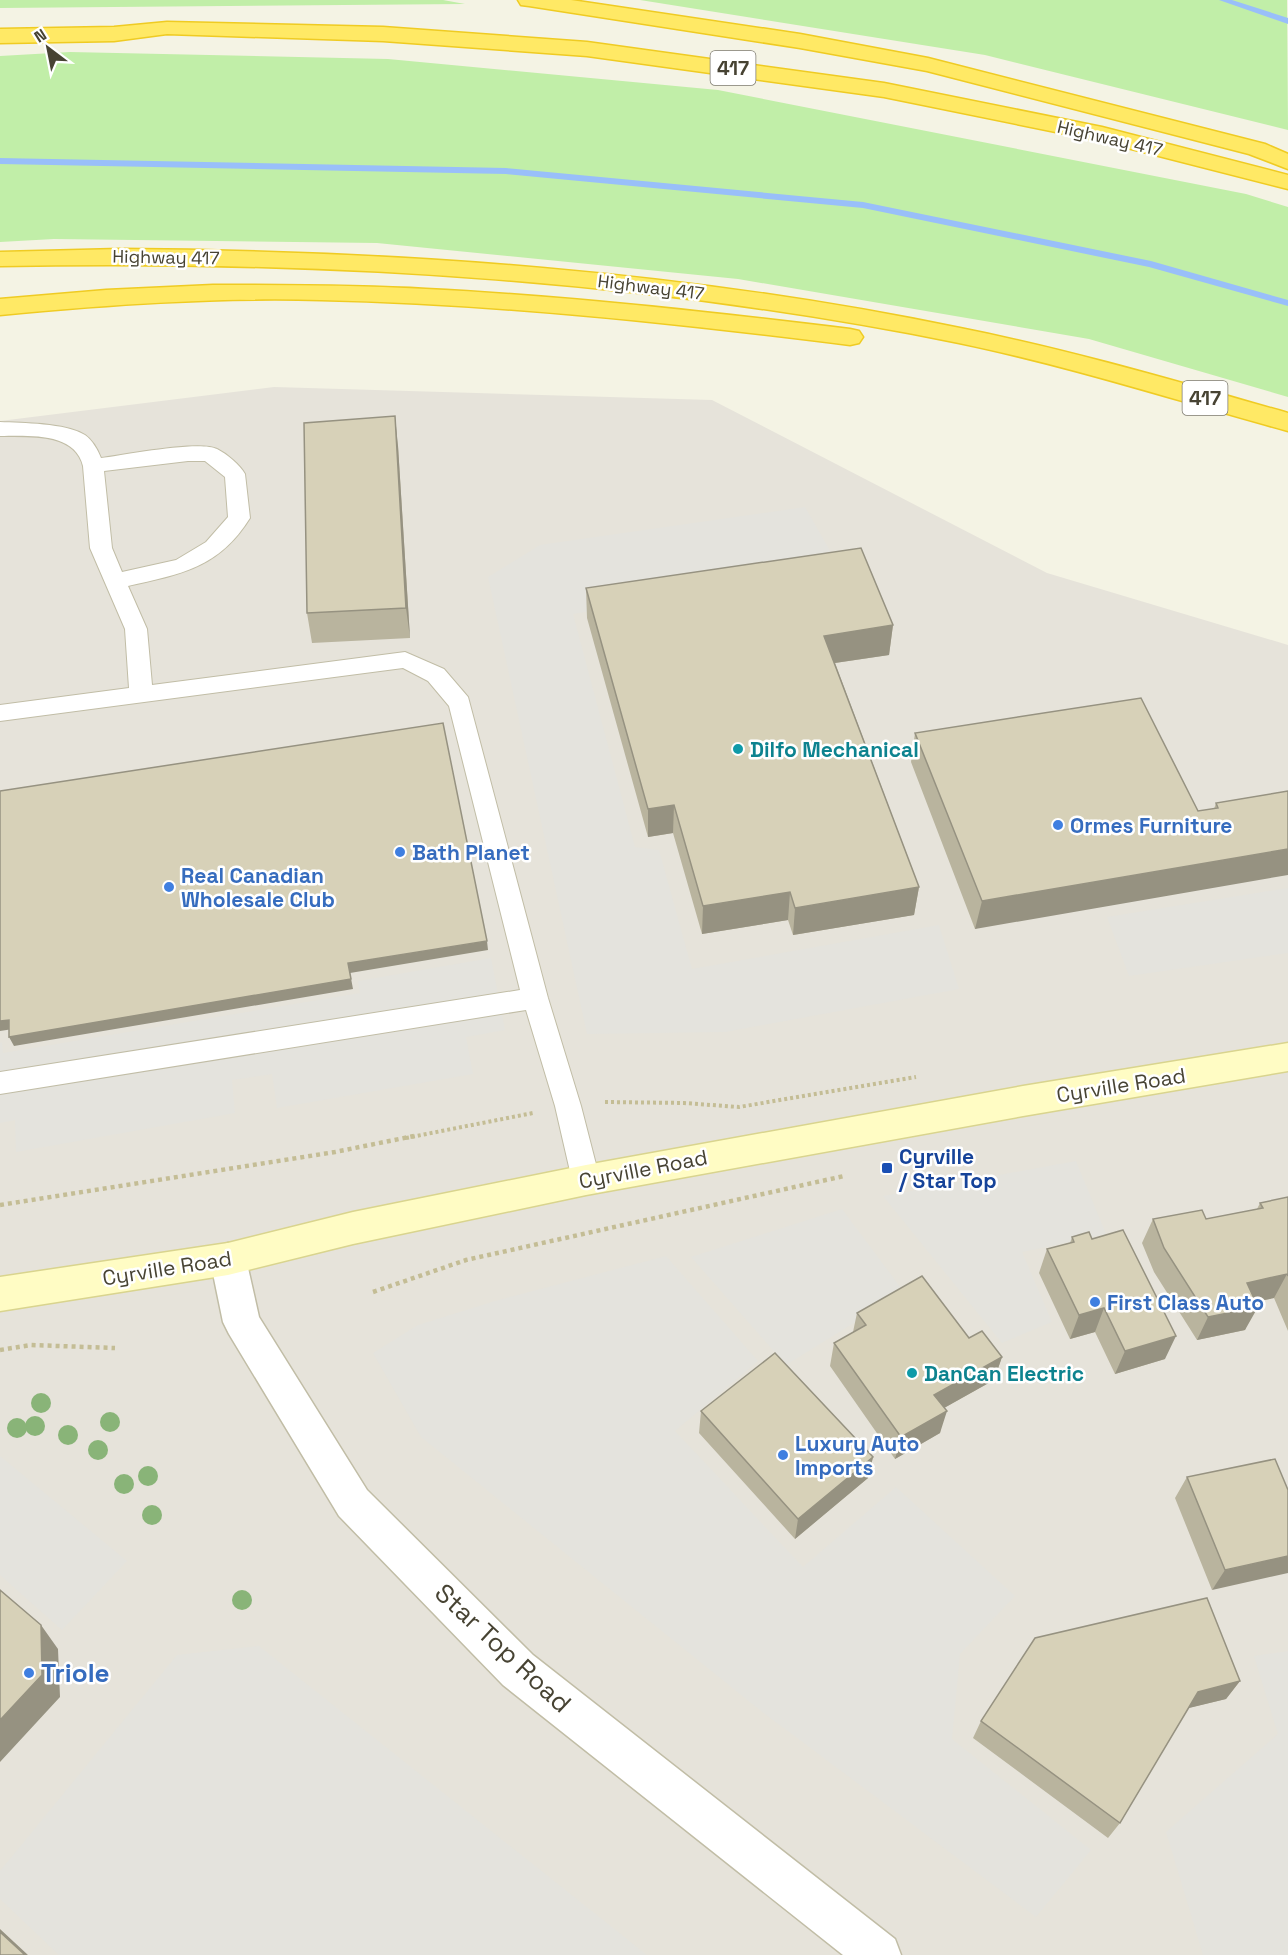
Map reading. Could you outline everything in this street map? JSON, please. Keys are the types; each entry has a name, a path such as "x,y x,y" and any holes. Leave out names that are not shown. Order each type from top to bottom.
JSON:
{"highway":[{"path":"529,0 779,38 928,65 1245,146 1288,162"},
{"path":"0,22 122,20 167,28"},
{"name":"Highway 417","path":"0,36 114,34 167,28 383,34 587,49 884,90 1102,134 1288,182"},
{"name":"Highway 417","path":"0,259 156,256 378,264 587,280 762,301 962,336 1122,374 1288,422"},
{"path":"0,308 116,296 257,291 426,294 738,323 869,340 963,356 1122,374"}],"main road":[{"name":"Cyrville Road","path":"0,1294 228,1259 353,1228 586,1180 952,1113 1288,1057"}],"street":[{"name":"Star Top Road","path":"228,1259 243,1322 353,1503 518,1670 879,1955"}],"lane":[{"path":"0,429 18,429 75,438 90,453 101,548 136,629 141,694"},
{"path":"93,466 188,454 210,454 235,474 239,518 214,547 183,566 116,581"},
{"path":"0,712 405,660 436,675 459,703 535,998 568,1106 586,1180"},
{"path":"0,1083 535,998"}],"path":[{"path":"0,1205 335,1152 568,1106 603,1102 684,1103 739,1107 918,1077"},
{"path":"373,1292 466,1260 854,1174"},
{"path":"0,1350 31,1345 115,1348"}],"shaded area":[{"path":"274,387 712,400 1047,573 1288,645 1288,1955 0,1955 0,421"},
{"path":"805,507 841,570 573,614 635,847 659,850 692,969 939,925 959,989 725,1032 587,1034 488,577 540,545"},
{"path":"1288,888 1288,953 1129,976 1107,917"},
{"path":"491,958 505,1030 466,1037 473,1074 277,1108 272,1074 232,1080 235,1113 16,1152 15,1120 0,1123 0,1043 2,1042 3,1053 360,993 358,981"},
{"path":"1076,1161 1106,1234 1022,1252 1052,1322 1002,1343 883,1196"},
{"path":"842,1209 904,1292 786,1365 691,1257"},
{"path":"666,1256 758,1361 675,1431 803,1567 896,1487 1015,1596 960,1654 952,1739 1091,1850 1036,1917 761,1711 421,1437 373,1353 418,1325 495,1301"},
{"path":"0,1456 127,1561 62,1630 0,1575"},
{"path":"259,1646 647,1955 59,1955 0,1899 0,1871 177,1655"},
{"path":"1288,1651 1288,1955 1203,1955 1166,1832 1278,1734 1254,1656"}],"green space":[{"path":"0,0 443,0 465,4 0,8"},
{"path":"640,0 1287,0 1288,130 985,55"},
{"path":"70,52 388,59 718,90 1246,194 1288,207 1288,397 1089,339 738,279 377,243 54,239 0,242 0,56"}],"building":[{"path":"395,416 406,608 307,613 304,423"},
{"name":"Dilfo Mechanical","path":"861,548 893,625 824,636 919,887 795,908 790,892 703,906 674,805 648,809 586,588"},
{"name":"Ormes Furniture","path":"1141,698 1198,811 1218,808 1216,803 1288,791 1288,849 982,901 915,733"},
{"name":"Real Canadian Wholesale Club","path":"443,723 487,941 348,963 351,979 9,1037 9,1020 0,1021 0,791"},
{"path":"1288,1197 1288,1276 1287,1274 1247,1283 1258,1307 1208,1317 1164,1248 1153,1219 1202,1210 1206,1219 1263,1208 1260,1203"},
{"path":"1123,1230 1176,1336 1125,1351 1104,1308 1079,1315 1047,1249 1074,1242 1072,1237 1089,1232 1092,1239"},
{"name":"DanCan Electric","path":"922,1276 969,1338 982,1331 1002,1357 934,1395 947,1411 901,1437 834,1343 866,1325 857,1313"},
{"name":"Luxury Auto Imports","path":"775,1353 873,1457 798,1519 701,1411"},
{"path":"1275,1459 1288,1490 1288,1556 1225,1570 1187,1477"},
{"path":"0,1590 41,1625 42,1675 0,1720"},
{"path":"1207,1598 1240,1681 1198,1692 1120,1823 981,1721 1035,1638"},
{"path":"0,1932 25,1955 0,1955"}],"waterway":[{"path":"1223,0 1288,21"},
{"path":"0,161 506,171 863,205 1151,264 1288,303"}],"place":[{"name":"Dilfo Mechanical","path":"738,749"},
{"name":"Ormes Furniture","path":"1058,825"},
{"name":"Bath Planet","path":"400,852"},
{"name":"Real Canadian Wholesale Club","path":"169,887"},
{"name":"Cyrville / Star Top","path":"887,1168"},
{"name":"First Class Auto","path":"1095,1302"},
{"name":"DanCan Electric","path":"912,1373"},
{"name":"Luxury Auto Imports","path":"783,1455"},
{"name":"Triole","path":"29,1673"}]}
